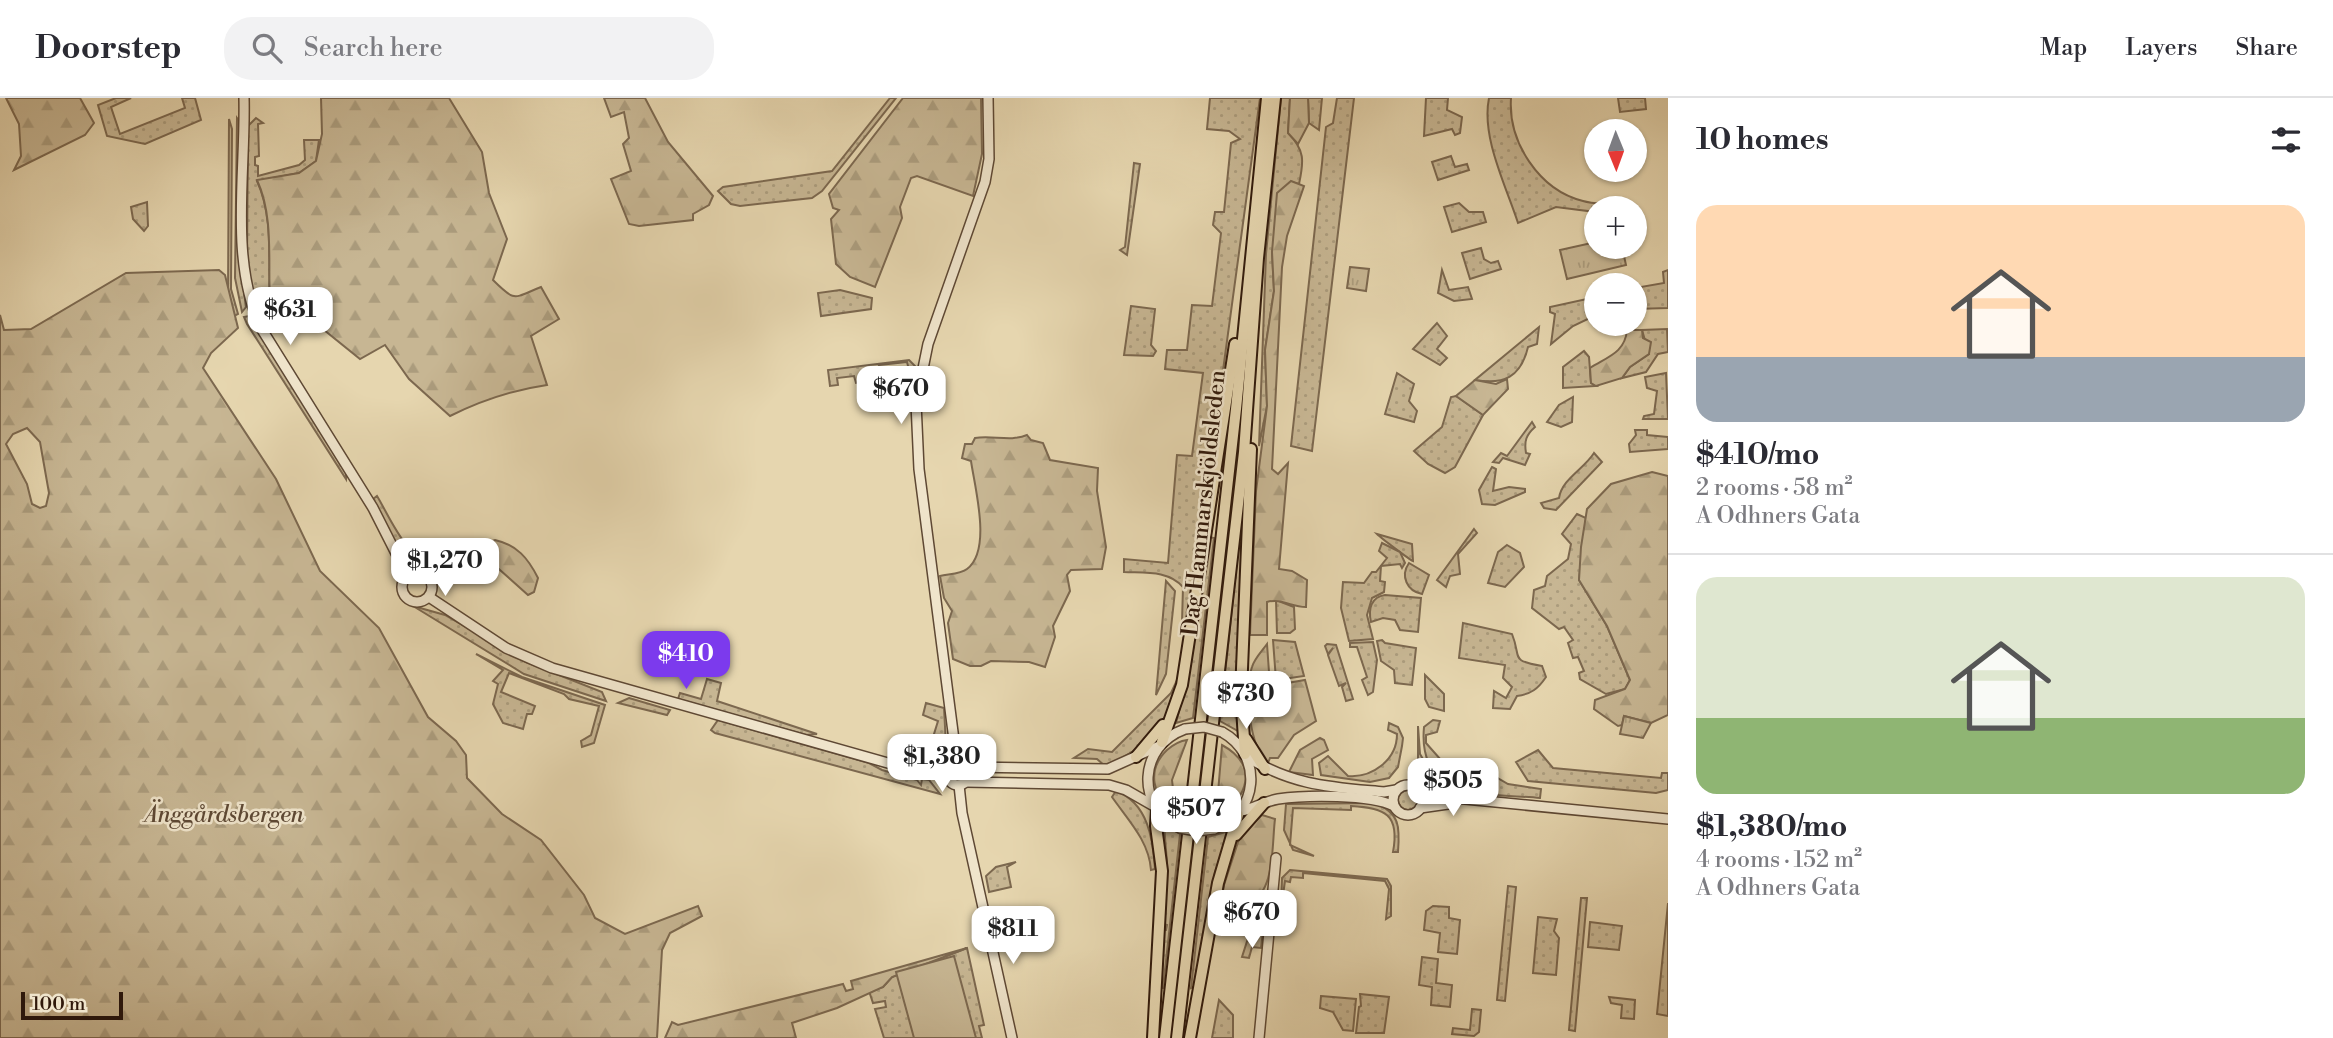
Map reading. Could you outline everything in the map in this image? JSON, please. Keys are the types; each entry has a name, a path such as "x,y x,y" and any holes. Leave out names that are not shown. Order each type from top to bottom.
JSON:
{"main road":[{"name":"Dag Hammarskjöldsleden","path":"1177,1038 1244,453 1253,258 1267,98"},
{"name":"Dag Hammarskjöldsleden","path":"1165,1038 1253,258 1276,98"},
{"path":"1160,744 1175,709 1187,658 1253,258"},
{"path":"1246,756 1241,677 1253,258"},
{"path":"1136,757 1175,709"},
{"path":"1246,738 1265,769"},
{"path":"1230,841 1264,803"},
{"path":"1153,1038 1162,871 1156,808"},
{"path":"1190,1038 1218,883 1239,813"}],"street":[{"path":"244,98 243,257 248,298 261,328 367,498 407,575"},
{"path":"957,763 919,469 915,403 927,348 985,182 989,159 988,98"},
{"path":"420,572 429,577 433,587 429,597 419,603 407,599 402,585 407,575 420,572"},
{"path":"429,597 506,648 574,676 909,769 947,774"},
{"path":"1481,801 1420,808 1406,814 1394,806 1370,800 1294,798 1264,803 1239,813 1214,829 1197,831 1180,828 1156,808 1126,790 1109,785 962,783 951,782 947,774 950,766 957,763 967,767 1098,770 1114,768 1185,729 1204,727 1222,732 1246,756 1265,769 1296,781 1361,789 1396,790 1409,785 1434,796 1668,819"},
{"path":"1156,808 1149,792 1147,774 1160,744"},
{"path":"1239,813 1251,785 1246,756"},
{"path":"967,767 969,777 962,783 962,813 1012,1038"},
{"path":"1394,806 1396,790"},
{"path":"1420,791 1423,799 1420,808"},
{"path":"1259,1038 1276,858"}],"green space":[{"path":"6,98 80,98 94,123 85,135 14,170 21,156 19,124"},
{"path":"116,98 131,98 111,107 120,134 185,108 182,98 195,98 201,120 145,144 107,136 98,105"},
{"path":"321,98 449,98 482,152 489,193 507,239 493,280 515,296 541,287 559,319 531,336 547,385 497,396 450,416 409,379 385,345 360,359 293,305 271,317 267,213 257,180 299,173 316,161 322,134"},
{"path":"604,98 645,98 668,142 713,196 709,205 693,214 693,220 639,226 629,224 611,179 631,171 623,144 629,138 624,112 611,117"},
{"path":"890,98 896,98 822,191 812,198 740,206 731,204 718,191 723,187 832,171"},
{"path":"903,98 981,98 982,154 973,196 917,176 911,178 900,207 902,218 875,287 850,277 836,264 831,219 839,210 833,208 829,194"},
{"path":"1210,98 1260,98 1194,584 1185,625 1182,622 1183,587 1163,575 1124,572 1124,559 1168,563 1177,455 1192,456 1203,373 1165,369 1167,350 1187,350 1192,305 1212,306 1221,233 1213,225 1215,212 1224,212 1231,143 1240,139 1229,131 1207,129"},
{"path":"1281,98 1290,98 1288,133 1298,145 1302,156 1302,169 1299,184 1291,182 1272,252 1274,291 1265,350 1267,406 1259,446 1266,254"},
{"path":"1290,98 1308,98 1309,123 1298,144 1288,133"},
{"path":"1308,98 1322,98 1319,130 1309,123"},
{"path":"1337,98 1354,98 1312,451 1291,446 1326,127 1333,123"},
{"path":"1426,98 1448,98 1447,110 1462,117 1460,133 1455,135 1452,129 1424,136"},
{"path":"1489,98 1511,98 1515,131 1529,162 1553,186 1584,201 1584,210 1556,207 1518,223 1491,145 1487,113"},
{"path":"1618,98 1645,98 1646,109 1620,112"},
{"path":"237,118 240,122 239,255 246,307 242,312 235,278"},
{"path":"256,118 263,123 258,124 259,156 255,157 255,165 258,166 258,176 299,165 305,160 304,140 319,140 316,161 299,173 257,181 267,213 269,248 271,317 263,321 250,286 247,258 248,126"},
{"path":"229,119 232,129 231,289 238,314 232,317 228,297"},
{"path":"1451,156 1455,167 1467,164 1469,170 1438,180 1432,162"},
{"path":"1134,163 1140,164 1127,255 1120,250 1125,247"},
{"path":"1291,181 1304,186 1287,236 1282,267 1272,469 1278,474 1288,463 1279,569 1292,571 1307,580 1306,607 1277,601 1267,602 1267,635 1250,635 1256,491 1267,406 1265,350 1274,291 1272,252 1277,193"},
{"path":"147,202 148,226 144,231 133,219 131,207"},
{"path":"1459,203 1469,212 1483,212 1486,222 1452,232 1444,207"},
{"path":"1584,245 1584,259 1625,259 1626,265 1567,279 1560,250"},
{"path":"1481,248 1484,259 1491,263 1498,261 1501,269 1470,279 1462,253"},
{"path":"1350,267 1369,269 1366,291 1347,288"},
{"name":"Änggårdsbergen","path":"219,270 225,275 238,328 211,353 203,368 276,479 320,571 379,628 428,717 456,741 466,755 467,778 502,814 541,840 584,895 595,918 625,934 698,906 702,916 670,933 662,950 657,1038 0,1038 0,315 4,330 31,329 126,273","holes":["27,428 40,442 49,493 46,506 40,508 32,504 27,484 6,444 13,434"]},
{"path":"1442,270 1449,290 1468,287 1472,299 1454,301 1438,293"},
{"path":"1668,270 1668,308 1647,309 1647,286 1664,283 1663,272"},
{"path":"840,290 872,298 871,309 821,316 818,293"},
{"path":"1584,300 1584,321 1551,344 1555,314 1550,312 1550,307"},
{"path":"1131,306 1155,309 1151,345 1156,351 1153,356 1124,355"},
{"path":"249,316 346,472 346,479 247,324 244,317"},
{"path":"1437,323 1447,336 1437,349 1447,358 1440,365 1413,349"},
{"path":"1539,327 1537,344 1528,347 1521,366 1510,377 1495,381 1475,380"},
{"path":"1667,329 1668,352 1658,354 1646,372 1622,378 1630,367 1649,354 1644,336 1647,336 1647,330"},
{"path":"1643,336 1651,342 1649,354 1630,367 1622,378 1596,386 1591,383 1590,368 1619,349 1626,338"},
{"path":"1584,351 1589,357 1591,383 1596,386 1563,388 1563,367"},
{"path":"909,360 915,366 909,394 904,392 909,370 907,362 879,365 880,380 856,383 854,376 837,378 838,385 830,386 828,370"},
{"path":"1397,373 1414,384 1409,401 1417,411 1414,422 1385,414"},
{"path":"1666,373 1668,419 1643,419 1644,416 1654,414 1657,391 1647,388 1645,377"},
{"path":"1507,379 1508,389 1483,415 1456,396 1475,380 1496,384"},
{"path":"1456,396 1483,415 1455,467 1445,473 1428,464 1414,451 1442,427 1451,397"},
{"path":"1573,397 1572,422 1561,427 1547,422 1559,405"},
{"path":"1532,422 1535,427 1526,438 1526,453 1530,454 1525,465 1503,458 1499,463 1493,462 1501,453 1507,456"},
{"path":"1635,430 1647,430 1647,435 1668,437 1668,449 1630,452 1629,444 1636,435"},
{"path":"1027,435 1031,440 1043,443 1050,460 1098,468 1097,491 1106,547 1102,569 1071,570 1067,575 1070,591 1053,626 1055,637 1045,667 1029,662 991,661 981,666 970,666 953,659 948,623 952,611 944,598 940,576 967,569 975,560 979,548 978,502 971,461 962,458 965,444 972,444 975,438 1015,438"},
{"path":"1594,453 1602,462 1556,510 1544,508 1541,503 1559,498 1564,485"},
{"path":"1492,467 1496,469 1493,491 1509,487 1525,489 1525,492 1495,505 1482,504 1479,490"},
{"path":"1652,472 1668,476 1668,715 1651,723 1624,716 1622,725 1618,726 1594,709 1595,700 1625,689 1630,680 1607,626 1579,580 1581,547 1587,509 1611,484"},
{"path":"377,496 410,549 429,561 440,561 421,568 404,558 385,529 373,499"},
{"path":"1577,514 1586,518 1579,580 1607,626 1630,680 1625,689 1606,694 1580,679 1579,673 1584,671 1578,657 1573,658 1568,643 1573,640 1564,627 1559,629 1532,608 1534,590 1545,586 1547,576 1568,559 1571,544 1562,534"},
{"path":"1474,529 1477,533 1458,554 1460,574 1450,576 1446,587 1437,580"},
{"path":"1377,534 1412,544 1413,561 1395,549"},
{"path":"1209,537 1214,538 1193,718 1176,723 1186,684"},
{"path":"495,540 516,549 530,564 538,578 534,592 528,595 482,554 468,555 471,548"},
{"path":"1239,543 1245,543 1237,675 1238,731 1220,721"},
{"path":"1382,543 1400,552 1405,563 1402,568 1400,564 1381,566 1380,581 1385,582 1384,592 1372,598 1367,615 1373,639 1349,641 1341,608 1343,582 1364,583 1372,572 1376,572 1387,558 1379,551"},
{"path":"1507,545 1520,553 1524,567 1505,587 1488,583 1498,552"},
{"path":"1409,563 1429,575 1422,594 1412,590 1406,582 1405,573"},
{"path":"1166,581 1175,591 1166,674 1156,695"},
{"path":"1385,595 1421,598 1418,632 1400,630 1395,620 1383,618 1371,622 1372,604 1376,598"},
{"path":"1276,600 1294,607 1295,629 1290,633 1277,633"},
{"path":"413,606 445,615 526,662 602,692 606,701 524,674"},
{"path":"1463,623 1512,634 1518,657 1525,662 1542,666 1546,677 1534,690 1517,696 1510,709 1493,708 1494,691 1506,698 1512,687 1503,678 1505,665 1459,658"},
{"path":"1273,640 1295,642 1304,676 1276,680"},
{"path":"1382,640 1385,643 1416,648 1412,685 1395,683 1394,670 1381,661 1377,641"},
{"path":"1373,642 1377,660 1373,692 1368,695 1362,680 1367,677 1357,647 1350,647 1350,643"},
{"path":"1267,644 1270,686 1305,680 1316,721 1294,735 1278,758 1270,758 1268,763 1252,732 1248,689 1252,667"},
{"path":"1336,645 1353,699 1346,701 1342,687 1346,683 1339,686 1328,655 1333,648 1328,654 1325,646"},
{"path":"476,654 522,677 605,705 594,743 582,747 581,741 591,735 599,706 569,699 564,694 509,673 501,692 535,706 532,714 527,714 523,729 503,723 493,704 498,684 493,681 503,670"},
{"path":"1425,675 1444,694 1444,711 1429,707 1425,699"},
{"path":"1178,678 1170,708 1163,721 1154,733 1132,752 1105,766 1097,759 1074,758 1088,749 1112,752 1171,693"},
{"path":"707,679 721,683 717,701 817,734 806,735 678,699 680,693 701,699"},
{"path":"629,698 670,710 667,715 618,703"},
{"path":"926,703 944,708 946,745 933,766 915,762 925,763 938,721 923,715"},
{"path":"1624,716 1651,723 1643,738 1620,734"},
{"path":"718,720 869,763 882,770 917,780 921,785 922,779 929,780 940,794 715,733 711,730"},
{"path":"1433,720 1440,721 1437,732 1426,735 1426,743 1441,760 1446,777 1470,785 1494,776 1508,784 1541,789 1540,798 1479,793 1460,789 1444,781 1432,769 1425,751 1424,727"},
{"path":"1389,723 1398,727 1403,738 1398,767 1389,778 1370,782 1321,775 1319,763 1328,756 1348,776 1366,774 1382,766 1393,752 1396,743 1397,734 1388,730"},
{"path":"1418,726 1420,754 1435,780 1432,792 1421,787 1418,780"},
{"path":"1320,738 1324,740 1328,750 1312,759 1313,775 1289,772 1300,750"},
{"path":"1187,740 1172,780 1176,814 1172,815 1160,799 1154,774 1160,758 1167,750"},
{"path":"1222,745 1241,762 1245,782 1236,801 1216,817"},
{"path":"1538,750 1553,768 1661,778 1662,773 1668,773 1668,790 1656,793 1528,781 1516,762"},
{"path":"1408,790 1415,793 1418,800 1415,807 1408,810 1401,807 1398,800 1401,793"},
{"path":"1116,791 1135,804 1147,823 1155,869 1151,870 1142,840 1112,797"},
{"path":"1375,803 1394,816 1399,835 1398,852 1393,852 1395,839 1392,821 1381,811 1351,806 1351,810 1293,808 1290,844 1284,830 1286,804"},
{"path":"1262,815 1275,819 1266,885 1254,900 1242,894 1231,929 1217,927 1224,885 1241,833"},
{"path":"1164,824 1180,834 1163,988 1159,987 1163,930 1166,930 1167,925 1163,924 1167,863"},
{"path":"1229,831 1215,872 1195,986 1191,988 1208,837"},
{"path":"1291,845 1314,856 1293,850"},
{"path":"1016,862 1007,867 1011,887 989,892 986,876 996,867"},
{"path":"1290,870 1387,879 1391,886 1391,916 1386,919 1389,889 1385,881 1303,873 1303,878 1291,877 1290,882 1285,881 1281,909 1282,878"},
{"path":"1508,886 1516,887 1505,1001 1497,1000"},
{"path":"1581,898 1587,898 1575,1031 1569,1030"},
{"path":"1668,903 1668,1016 1657,1014"},
{"path":"1259,904 1266,906 1261,948 1252,947 1249,958 1242,957"},
{"path":"1433,906 1449,907 1449,918 1460,920 1457,954 1438,952 1440,933 1424,930 1426,911"},
{"path":"1538,917 1557,919 1554,931 1559,938 1556,975 1533,973"},
{"path":"1590,922 1622,926 1619,950 1588,947"},
{"path":"967,948 984,1025 979,1026 982,1038 884,1038 875,1009 886,1007 885,1001 873,1003 869,991 883,987 892,977"},
{"path":"967,948 892,977 883,987 837,1008 792,1023 796,1038 665,1038 672,1022 678,1025 843,984 846,991 853,989 851,981"},
{"path":"954,956 976,1038 914,1038 896,972"},
{"path":"1422,957 1438,959 1436,983 1452,985 1450,1007 1431,1005 1432,987 1419,985"},
{"path":"1360,994 1389,997 1384,1033 1356,1033 1361,1006"},
{"path":"1321,996 1356,999 1353,1031 1343,1030 1333,1012 1320,1008"},
{"path":"1609,997 1635,1000 1634,1019 1621,1018 1622,1005 1611,1003"},
{"path":"1219,1000 1233,1015 1233,1038 1212,1038"},
{"path":"1472,1009 1481,1010 1479,1032 1474,1036 1452,1034 1453,1028 1470,1030"}]}
